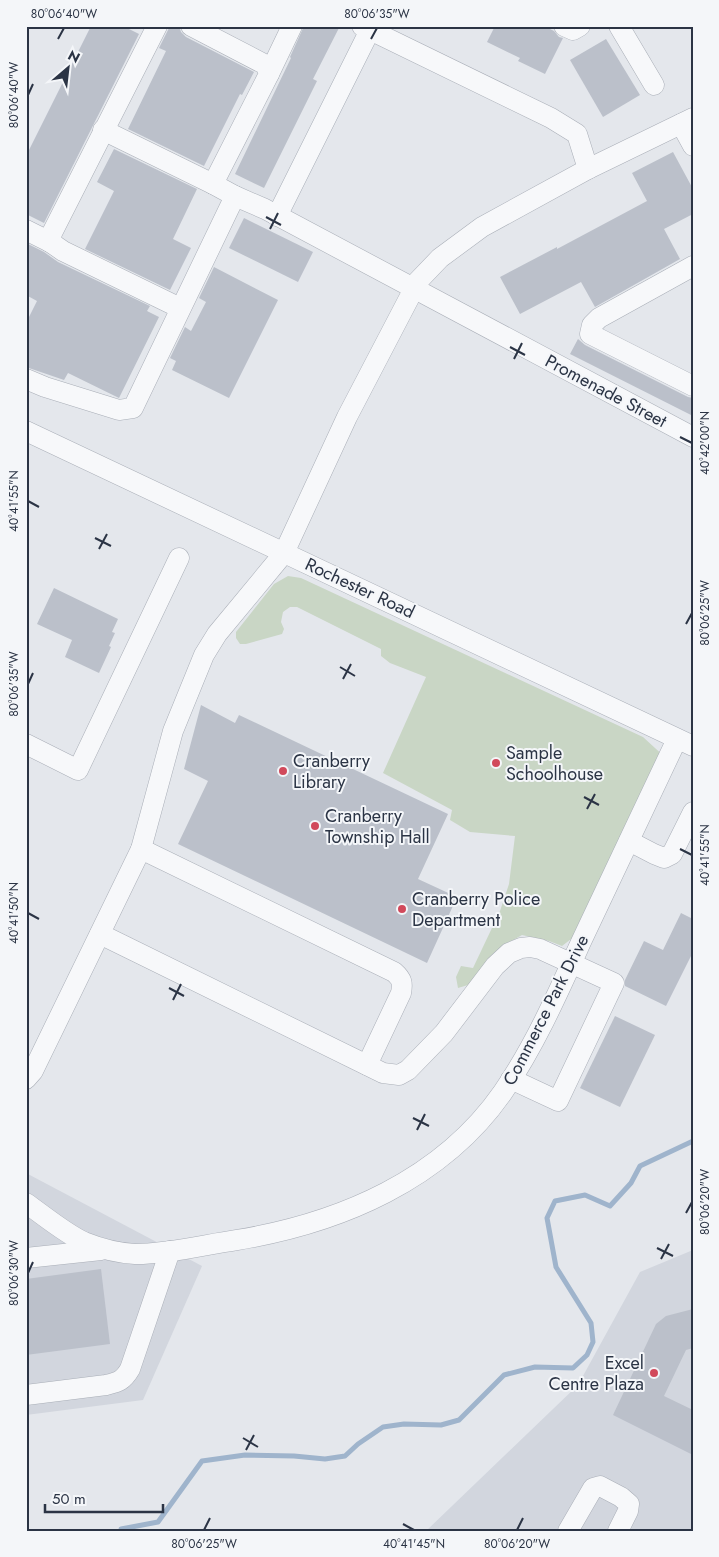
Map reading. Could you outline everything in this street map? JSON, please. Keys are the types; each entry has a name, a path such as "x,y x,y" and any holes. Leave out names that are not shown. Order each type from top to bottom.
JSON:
{"street":[{"path":"50,242 52,233 103,130 157,26"},
{"path":"191,26 266,65 269,74"},
{"path":"213,184 292,26"},
{"path":"564,26 573,30 580,26"},
{"path":"619,26 654,85"},
{"path":"277,216 368,27 551,118 577,134 588,170"},
{"path":"26,1079 33,1071 141,849 173,731 204,655 217,634 284,553 347,417 418,281 440,258 482,226 588,170 687,121 693,146"},
{"name":"Promenade Street","path":"103,130 277,216 693,437"},
{"path":"26,379 45,387 119,410 133,408 235,196"},
{"path":"26,230 63,251 180,308"},
{"path":"693,266 599,318 592,325 590,334 693,386"},
{"name":"Rochester Road","path":"26,431 685,742"},
{"path":"26,744 78,770 179,558"},
{"name":"Commerce Park Drive","path":"26,1203 83,1241 108,1249 134,1254 268,1235 314,1223 383,1194 439,1160 482,1118 521,1066 628,841 685,742"},
{"path":"628,841 664,858 672,854 693,812"},
{"path":"141,849 394,972 401,978 403,985 401,993 367,1065"},
{"path":"100,934 382,1073 392,1075 399,1075 408,1070 444,1033 495,966 509,953 520,948 540,949 614,983 558,1101 511,1079"},
{"path":"26,1258 108,1249"},
{"path":"26,1396 117,1383 126,1377 170,1250"},
{"path":"568,1531 594,1488 600,1486 621,1497 629,1504 628,1511 618,1531"}],"shaded area":[{"path":"26,1173 202,1266 143,1400 26,1415"},
{"path":"693,1250 693,1531 426,1531 578,1385 640,1272"}],"green space":[{"path":"288,576 301,578 643,737 667,759 575,936 562,946 522,935 508,943 468,985 458,988 456,977 461,966 473,968 500,911 509,884 515,836 470,832 450,820 452,810 383,773 426,677 390,663 381,656 381,649 297,607 290,607 283,612 281,622 284,629 282,634 240,644 236,638 236,632 274,584"}],"building":[{"path":"91,26 123,26 139,34 44,223 26,214 26,156"},
{"path":"170,26 179,26 181,32 186,37 254,72 242,95 240,94 204,166 128,129 166,51 159,48"},
{"path":"304,26 340,26 313,79 317,81 264,188 235,174 291,58"},
{"path":"495,26 544,26 563,38 545,74 518,61 520,58 487,42"},
{"path":"606,39 640,95 603,117 570,60"},
{"path":"114,149 197,189 173,239 191,248 170,290 85,249 114,191 97,182"},
{"path":"673,152 693,189 693,214 664,229 680,259 595,307 581,282 520,314 500,277 647,201 632,173"},
{"path":"244,218 313,252 298,282 229,248"},
{"path":"26,243 58,262 150,306 147,311 159,317 119,398 68,373 64,380 26,367 26,323 37,301 26,295"},
{"path":"214,267 278,300 229,398 172,370 176,361 170,358 185,327 191,331 206,302 199,298"},
{"path":"578,339 585,345 693,398 693,416 570,354"},
{"path":"54,588 118,619 112,632 115,633 109,646 111,647 99,673 65,657 72,640 37,624"},
{"path":"201,705 235,723 239,715 448,814 418,879 457,897 427,963 178,844 208,781 184,769"},
{"path":"681,913 693,919 693,952 666,1006 625,986 625,980 644,941 663,950"},
{"path":"615,1016 655,1035 620,1107 580,1088"},
{"path":"101,1269 110,1344 26,1355 26,1279"},
{"name":"Excel Centre Plaza","path":"693,1309 693,1348 686,1350 664,1396 693,1410 693,1455 613,1415 656,1324 666,1316"}],"waterway":[{"path":"121,1531 121,1529 158,1522 202,1461 245,1455 325,1459 345,1456 358,1444 383,1427 404,1424 441,1425 459,1420 504,1375 535,1367 573,1368 587,1355 593,1342 591,1323 556,1267 547,1218 555,1201 585,1195 610,1206 631,1183 640,1166 693,1141"}],"place":[{"name":"Sample Schoolhouse","path":"496,763"},
{"name":"Cranberry Library","path":"283,771"},
{"name":"Cranberry Township Hall","path":"315,826"},
{"name":"Cranberry Police Department","path":"402,909"},
{"name":"Excel Centre Plaza","path":"654,1373"}]}
